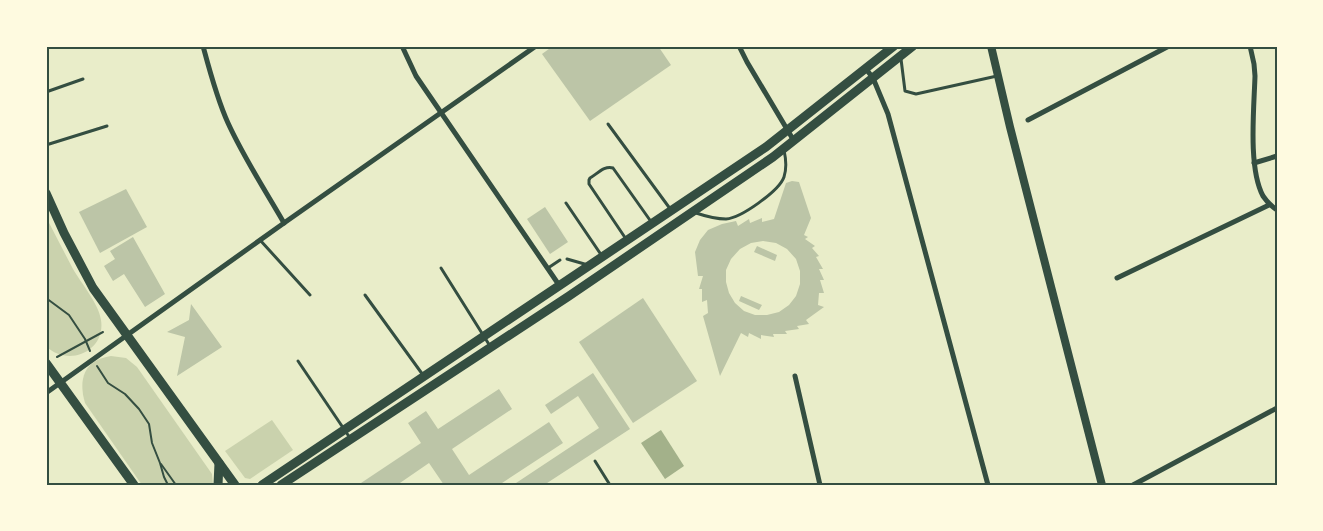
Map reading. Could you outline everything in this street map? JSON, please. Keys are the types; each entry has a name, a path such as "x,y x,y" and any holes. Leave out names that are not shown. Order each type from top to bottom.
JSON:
{"main road":[{"path":"262,485 766,147 894,46"},
{"path":"280,485 784,150 912,46"},
{"path":"46,193 64,233 93,288 235,485"},
{"path":"46,363 134,485"},
{"path":"218,485 219,464"}],"street":[{"path":"203,46 228,123 284,223"},
{"path":"402,46 416,76 558,285"},
{"path":"46,393 536,46"},
{"path":"739,46 794,142"},
{"path":"992,46 1010,127 1102,485"},
{"path":"1028,120 1170,46"},
{"path":"1250,46 1255,76 1254,163 1260,190 1269,205 1277,210"},
{"path":"866,69 873,78 888,114 988,485"},
{"path":"1254,163 1277,156"},
{"path":"1117,278 1269,205"},
{"path":"795,376 820,485"},
{"path":"1133,485 1277,408"}],"lane":[{"path":"900,56 905,91 916,94 998,76"},
{"path":"46,92 83,79"},
{"path":"608,124 671,210"},
{"path":"46,145 107,126"},
{"path":"693,212 708,217 727,219 756,205 770,194 783,179 786,168 784,150"},
{"path":"627,240 589,184 590,178 606,167 610,166 613,168 652,223"},
{"path":"566,203 602,256"},
{"path":"260,240 310,295"},
{"path":"567,259 589,265"},
{"path":"548,269 560,260"},
{"path":"441,268 490,347"},
{"path":"365,295 424,376"},
{"path":"298,361 351,439"},
{"path":"595,461 610,485"}],"path":[{"path":"57,357 103,332"},
{"path":"148,424 152,444 168,485"},
{"path":"160,463 176,485"}],"shaded area":[{"path":"46,217 73,269 100,314 101,331 98,340 92,348 74,356 65,356 46,346"},
{"path":"111,356 126,358 137,367 212,474 213,485 142,485 85,403 82,386 85,372 95,362"},
{"path":"272,420 293,450 250,479 245,478 225,451"},
{"path":"661,430 684,466 665,479 641,443"}],"building":[{"path":"553,46 658,46 671,65 590,121 542,54"},
{"path":"792,181 799,182 811,218 804,235 808,237 805,239 815,246 812,248 819,256 816,257 823,269 819,269 824,280 820,280 824,293 819,293 818,305 824,307 806,320 809,324 797,326 799,329 785,331 787,334 773,334 774,337 761,335 761,339 749,333 748,337 741,333 720,376 703,316 708,313 707,300 702,302 702,289 699,289 703,276 698,276 695,252 700,240 708,230 722,224 736,221 738,226 749,219 750,223 762,218 762,222 774,219 786,183","holes":["763,241 776,243 787,249 796,259 800,271 800,284 796,296 789,305 779,312 755,315 744,311 735,303 729,293 726,282 726,270 731,259 740,249 751,243"]},
{"path":"126,189 147,227 100,253 79,212"},
{"path":"545,207 568,242 550,254 527,219"},
{"path":"133,237 165,294 145,307 124,274 113,281 104,266 115,259 110,251"},
{"path":"757,246 777,255 775,261 754,252"},
{"path":"741,296 762,305 759,310 739,301"},
{"path":"643,298 697,381 633,423 579,342"},
{"path":"191,304 222,347 177,376 185,337 167,332 189,320"},
{"path":"593,373 630,429 544,485 513,485 599,428 578,396 551,414 545,405"},
{"path":"499,389 512,409 452,449 469,475 549,422 563,443 499,485 444,485 429,463 397,485 358,485 421,443 408,423 426,411 438,429"}]}
